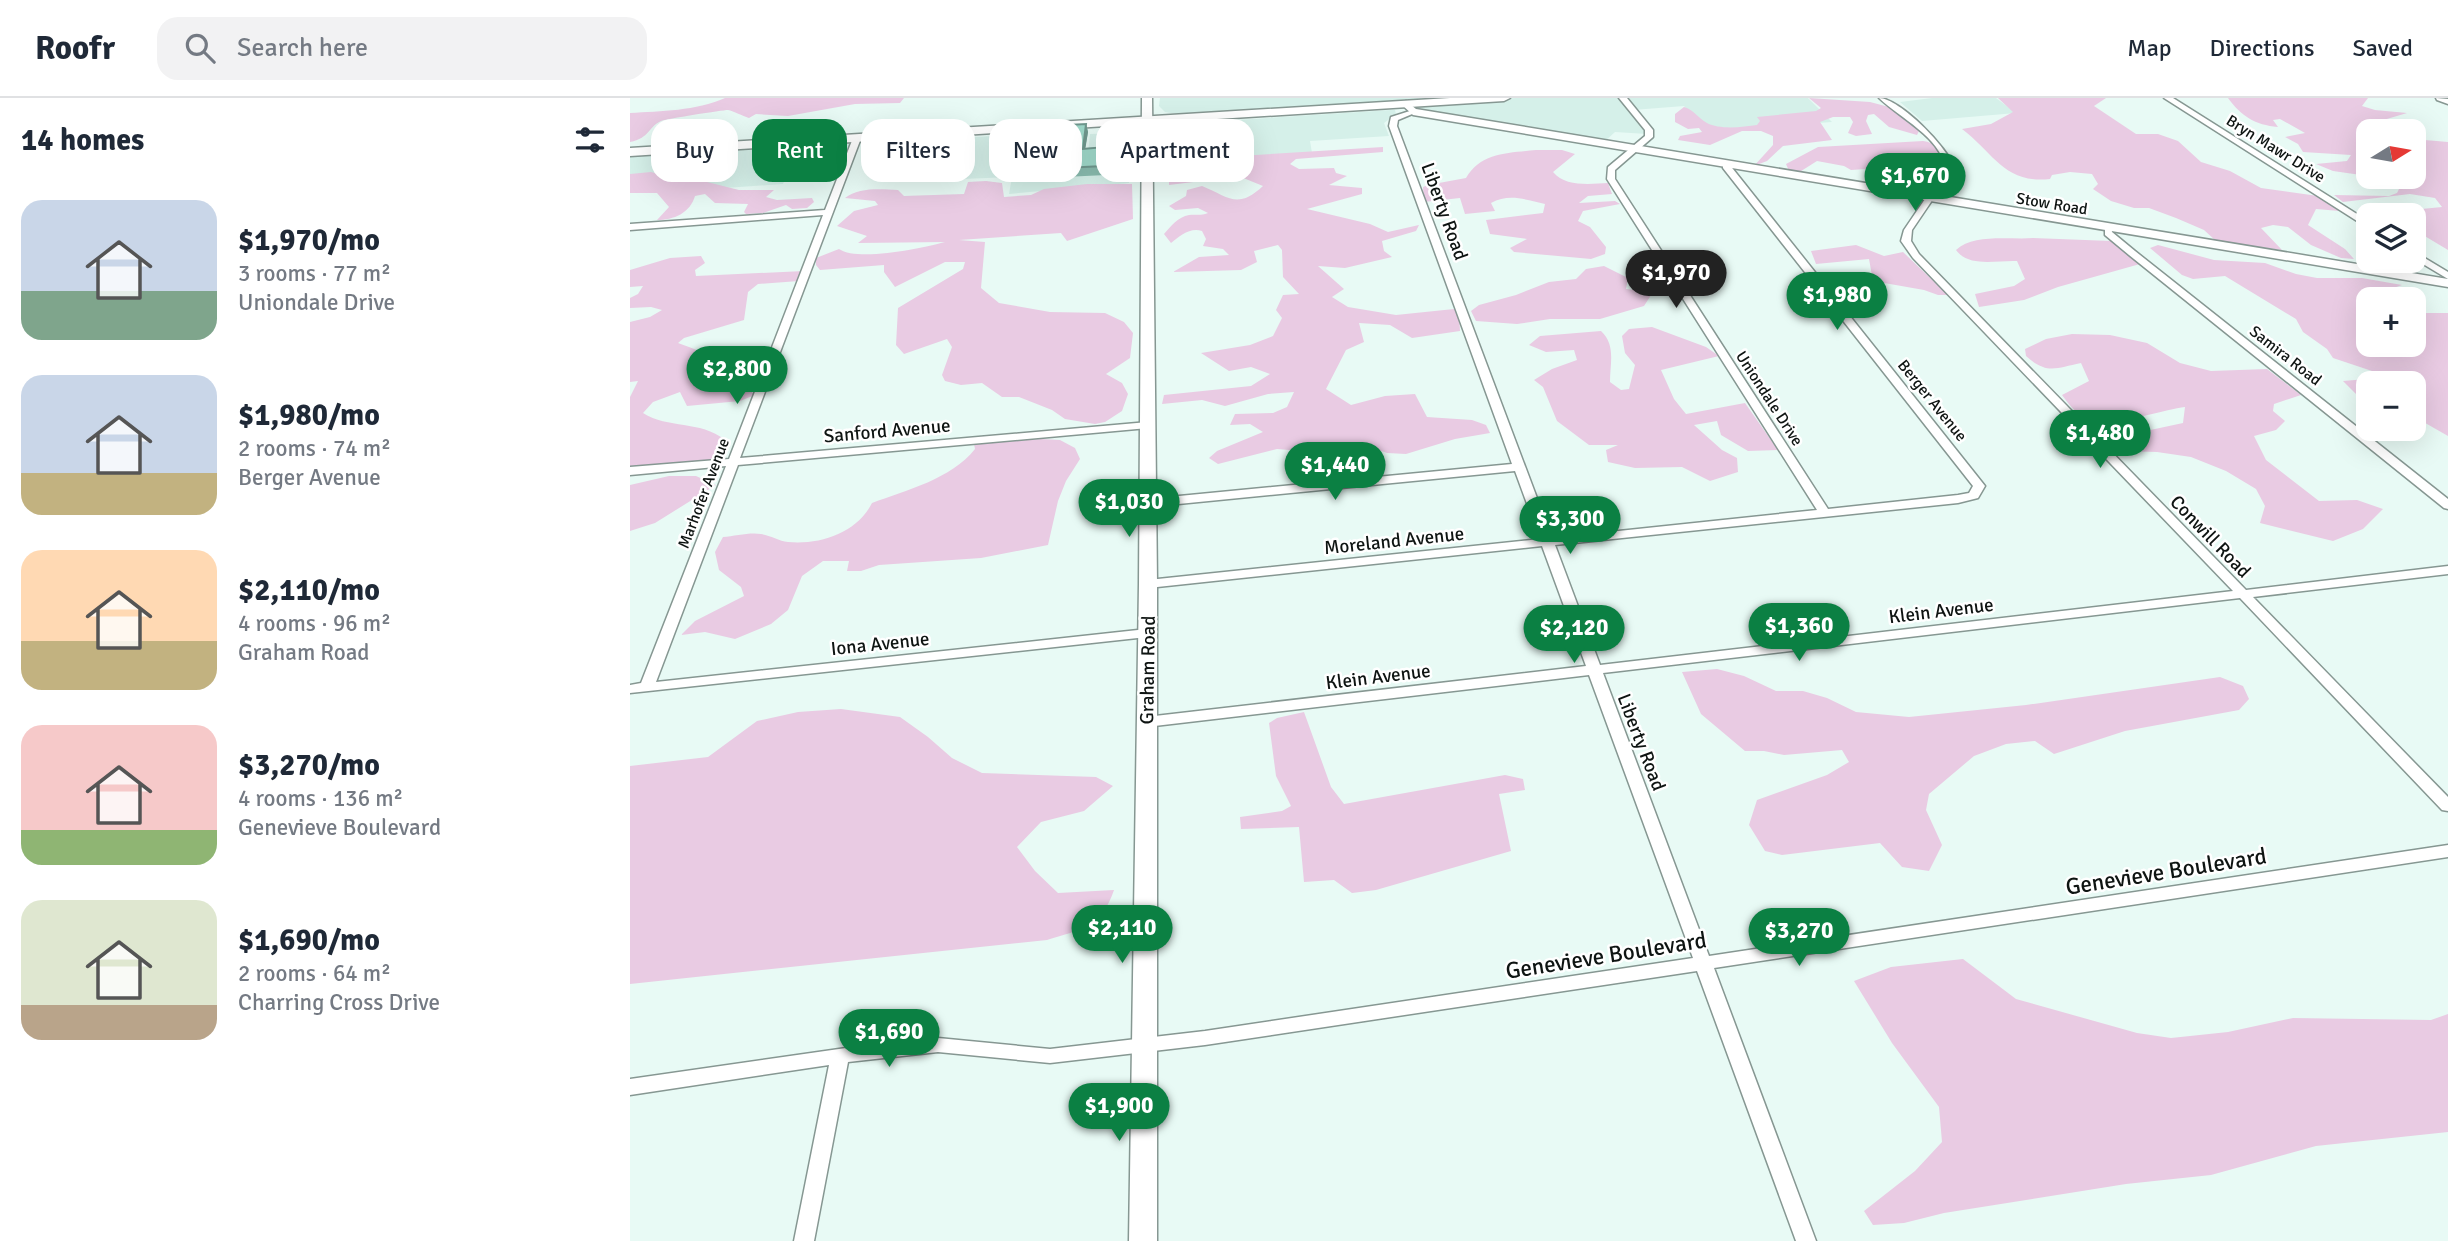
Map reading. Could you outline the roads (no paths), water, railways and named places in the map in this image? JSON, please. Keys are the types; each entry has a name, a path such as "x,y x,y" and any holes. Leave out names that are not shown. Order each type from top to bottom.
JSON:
{"main road":[{"name":"Graham Road","path":"1147,98 1147,119"},
{"path":"1169,119 1409,108 1504,98"},
{"name":"Stow Road","path":"1409,108 1726,166 2448,283"},
{"path":"630,152 1096,123"},
{"name":"Graham Road","path":"1143,1241 1148,584 1147,182"}],"street":[{"name":"Uniondale Drive","path":"1623,98 1650,131 1647,142 1611,169 1611,179 1825,513"},
{"name":"Conwill Road","path":"1883,98 1940,147 1949,159 1950,168 1906,235 1906,241 1916,256 2448,806"},
{"name":"Bryn Mawr Drive","path":"2168,98 2356,217"},
{"path":"2440,98 2448,102"},
{"name":"Liberty Road","path":"1409,108 1394,119 1393,126 1806,1241"},
{"name":"Marhofer Avenue","path":"647,687 857,138"},
{"name":"Berger Avenue","path":"1726,166 1958,457 1979,486 1977,493"},
{"path":"630,226 828,212"},
{"name":"Samira Road","path":"2108,228 2108,233 2132,253 2448,505"},
{"path":"2426,262 2448,276"},
{"name":"Sanford Avenue","path":"630,471 1148,425"},
{"path":"1148,503 1519,467"},
{"name":"Moreland Avenue","path":"1148,584 1958,499 1977,493"},
{"name":"Klein Avenue","path":"1146,722 2448,570"},
{"name":"Iona Avenue","path":"647,687 1147,633"},
{"path":"630,689 647,687"},
{"name":"Genevieve Boulevard","path":"630,1087 938,1045 1050,1056 1144,1046 2448,851"},
{"path":"804,1241 839,1057"}]}
